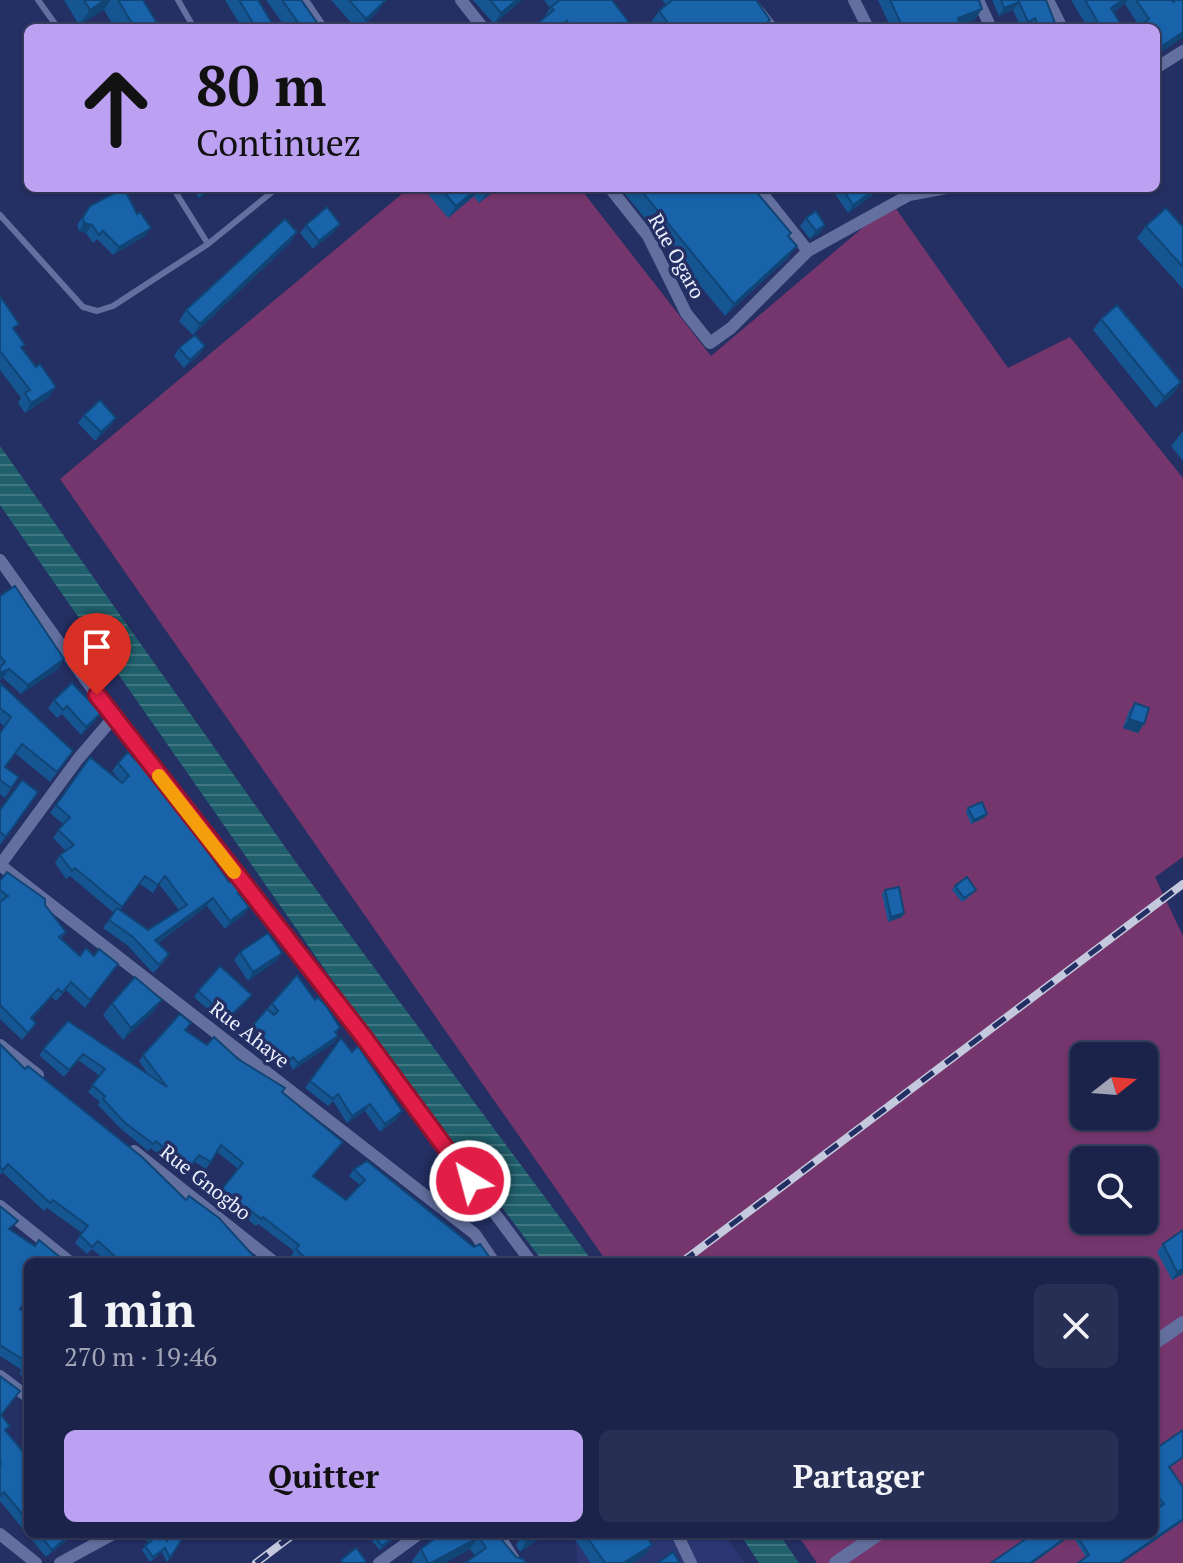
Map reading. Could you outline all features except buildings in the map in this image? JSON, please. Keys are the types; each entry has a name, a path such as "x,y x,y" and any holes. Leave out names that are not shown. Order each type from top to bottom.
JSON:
{"street":[{"path":"461,0 480,24"},
{"path":"749,0 769,24"},
{"path":"854,0 866,24"},
{"path":"978,0 989,24"},
{"path":"1048,0 1060,24"},
{"path":"1160,65 1183,51"},
{"name":"Rue Ogaro","path":"613,192 648,236 686,313 710,343 731,328 808,251"},
{"path":"761,192 808,251 906,192"},
{"path":"0,560 113,718 363,1036 528,1258"},
{"path":"0,865 78,759 113,718"},
{"path":"67,749 78,759"},
{"name":"Rue Ahaye","path":"0,865 475,1234 491,1258"},
{"path":"0,1045 50,1084"},
{"name":"Rue Gnogbo","path":"125,1143 269,1258"},
{"path":"0,1206 65,1258"},
{"path":"1158,1340 1183,1323"},
{"path":"0,1376 24,1394"},
{"path":"0,1534 36,1563"},
{"path":"60,1563 106,1538"},
{"path":"379,1563 413,1538"},
{"path":"500,1538 516,1563"},
{"path":"679,1538 691,1563"},
{"path":"836,1563 872,1538"}],"lane":[{"path":"38,0 55,24"},
{"path":"178,0 192,24"},
{"path":"306,0 322,24"},
{"path":"176,192 208,244"},
{"path":"0,215 83,307 97,311 113,306 208,244 272,192"}],"shaded area":[{"path":"404,192 583,192 711,356 892,203 1008,368 1070,337 1183,478 1183,857 1155,877 1183,936 1183,1563 817,1563 800,1538 1158,1538 1158,1258 604,1258 60,479"},
{"path":"0,446 295,861 590,1258 540,1258 335,984 0,505"},
{"path":"576,1538 726,1538 745,1563 577,1563"},
{"path":"743,1538 782,1538 799,1563 759,1563"}],"railway":[{"path":"687,1258 1183,884"},
{"path":"256,1563 289,1538"}],"slow traffic":[{"path":"159,776 234,872"}],"route":[{"path":"97,695 363,1036 470,1181"}]}
